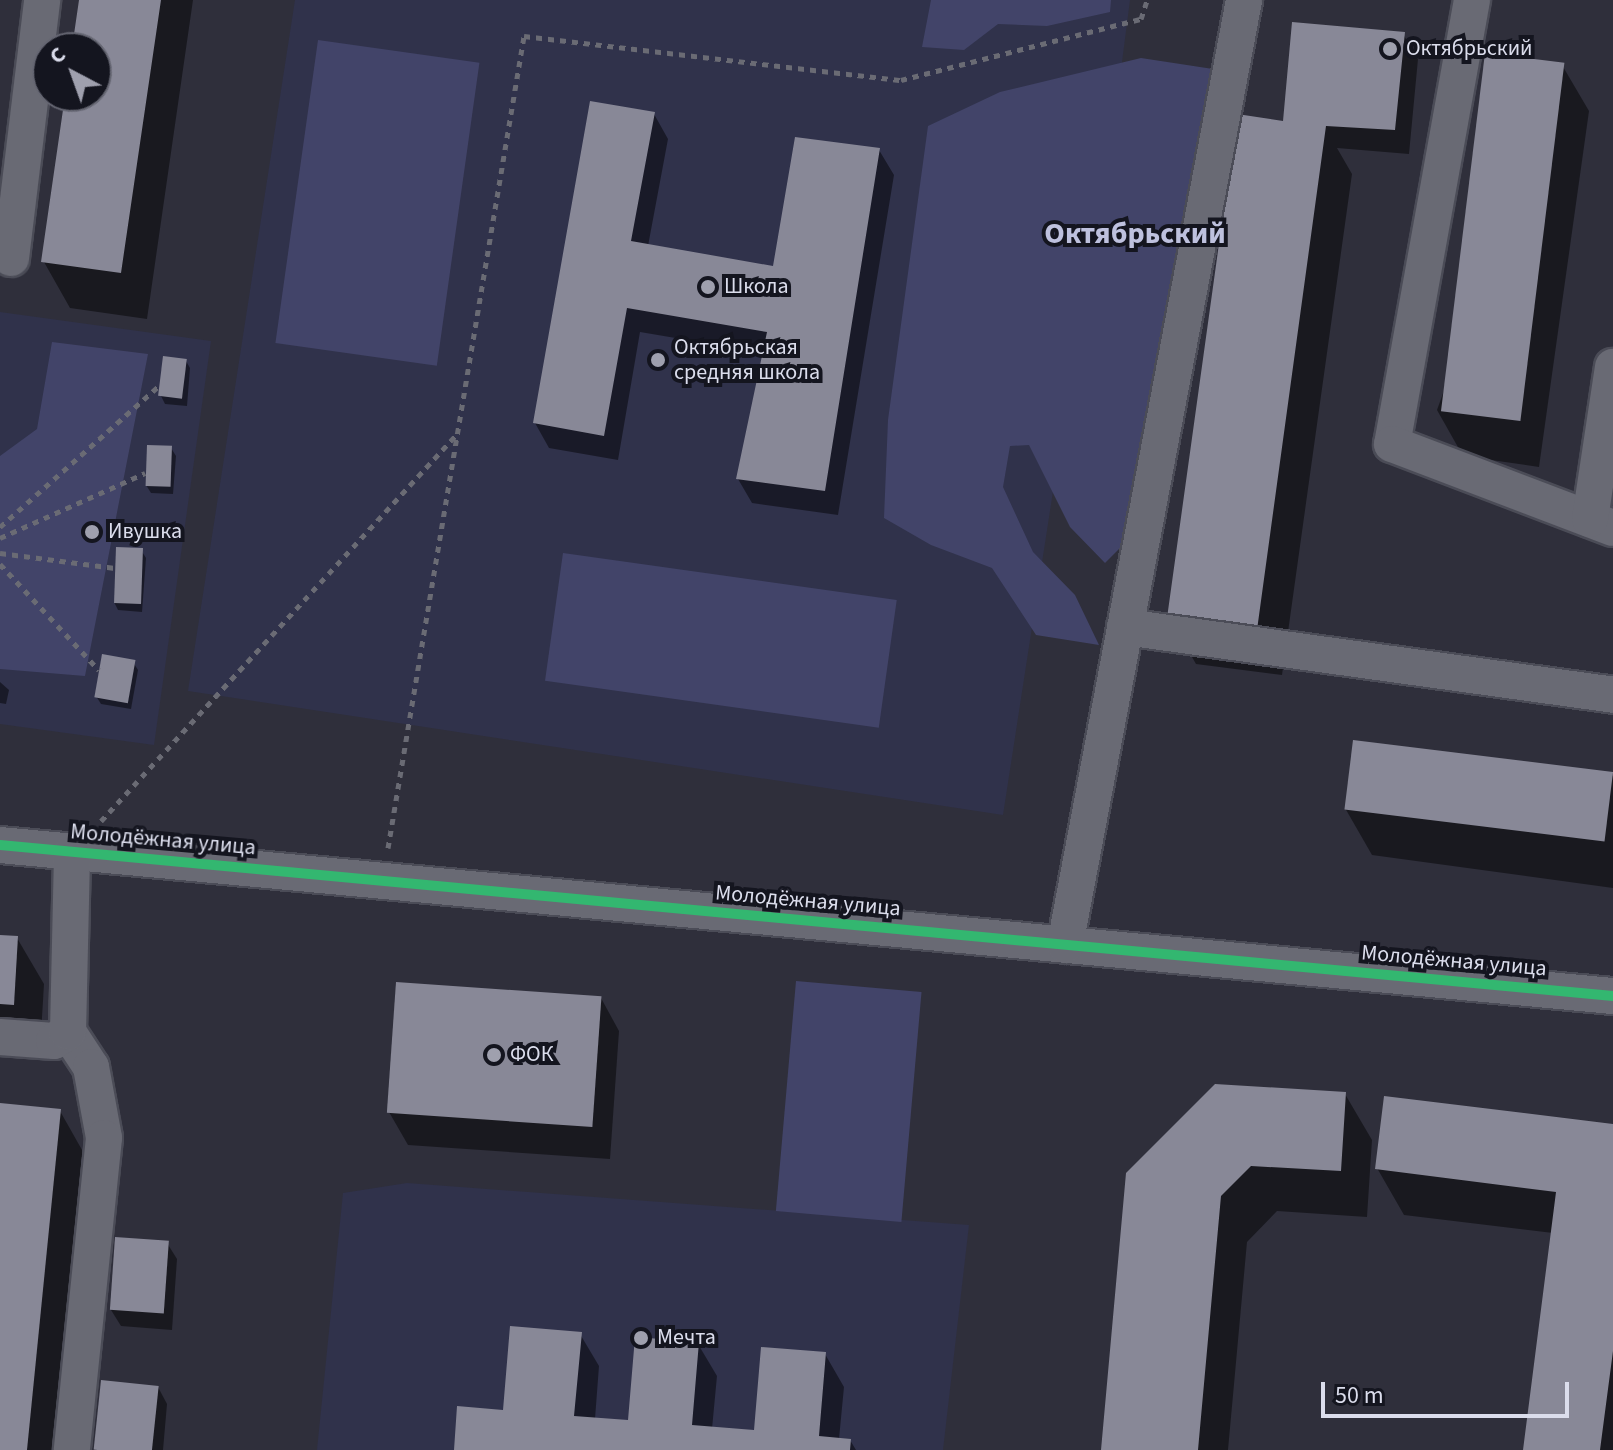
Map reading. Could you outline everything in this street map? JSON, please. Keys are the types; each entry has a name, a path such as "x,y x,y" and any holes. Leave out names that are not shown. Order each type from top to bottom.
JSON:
{"street":[{"path":"11,258 42,0"},
{"path":"1065,945 1244,0"},
{"path":"1472,0 1392,444 1602,524 1613,367"},
{"path":"1125,627 1613,695"},
{"name":"Молодёжная улица","path":"0,845 1613,996"},
{"path":"72,852 68,1032 91,1067 104,1138 72,1450"},
{"path":"0,1037 54,1041 68,1032"}],"path":[{"path":"383,881 524,36 901,80 1141,19 1147,0"},
{"path":"0,527 160,385"},
{"path":"72,852 458,433"},
{"path":"0,538 145,473"},
{"path":"0,553 115,568"},
{"path":"0,564 99,670"}],"shaded area":[{"name":"Октябрьская средняя школа","path":"295,0 1130,0 1098,248 1056,472 1003,815 188,691"},
{"path":"931,0 1111,0 1110,12 1047,26 998,24 964,50 922,47"},
{"path":"318,40 479,63 437,366 275,343"},
{"path":"1141,58 1213,69 1129,539 1105,563 1070,527 1029,445 1010,446 1003,487 1033,552 1075,595 1099,645 1036,635 992,568 931,545 884,518 888,420 928,126 1000,92"},
{"name":"Ивушка","path":"0,312 211,341 154,745 0,724"},
{"path":"52,342 148,354 85,676 0,669 0,456 37,429"},
{"path":"563,553 897,600 879,728 545,681"},
{"path":"796,981 922,992 901,1222 776,1211"},
{"name":"Мечта","path":"407,1183 969,1225 943,1450 317,1450 343,1193"}],"building":[{"path":"79,0 161,0 121,273 41,262 63,112 112,112 112,32 74,32"},
{"path":"1292,22 1405,32 1395,130 1326,126 1257,630 1167,618 1237,114 1283,121"},
{"path":"1485,53 1564,63 1520,421 1441,411"},
{"name":"Школа","path":"590,101 655,112 631,241 773,266 795,137 880,148 825,491 736,479 767,332 627,308 604,436 533,423"},
{"path":"163,356 187,359 182,399 158,396"},
{"path":"147,445 172,446 171,487 146,486"},
{"path":"116,547 143,548 141,604 114,603"},
{"path":"102,654 135,660 128,703 94,697"},
{"path":"1353,740 1613,772 1605,841 1344,809"},
{"path":"0,935 18,936 14,1005 0,1004"},
{"name":"ФОК","path":"396,982 601,996 592,1127 387,1113"},
{"path":"1215,1084 1346,1092 1341,1171 1251,1166 1221,1196 1198,1450 1101,1450 1126,1173"},
{"path":"1384,1096 1613,1124 1613,1351 1600,1450 1523,1450 1556,1192 1375,1169"},
{"path":"0,1103 61,1109 27,1450 0,1450"},
{"path":"115,1237 169,1241 164,1314 110,1310"},
{"path":"510,1326 582,1332 574,1416 628,1420 635,1337 699,1342 692,1425 754,1430 761,1347 826,1352 819,1436 851,1439 850,1450 454,1450 457,1406 503,1410"},
{"path":"101,1380 159,1386 152,1450 94,1450"}],"cycle path":[{"path":"0,845 1613,996"}],"place":[{"name":"Октябрьский","path":"1390,49"},
{"name":"Школа","path":"708,287"},
{"name":"Октябрьская средняя школа","path":"658,360"},
{"name":"Ивушка","path":"92,532"},
{"name":"ФОК","path":"494,1055"},
{"name":"Мечта","path":"641,1338"}],"district":[{"name":"Октябрьский","path":"1135,234"}]}
